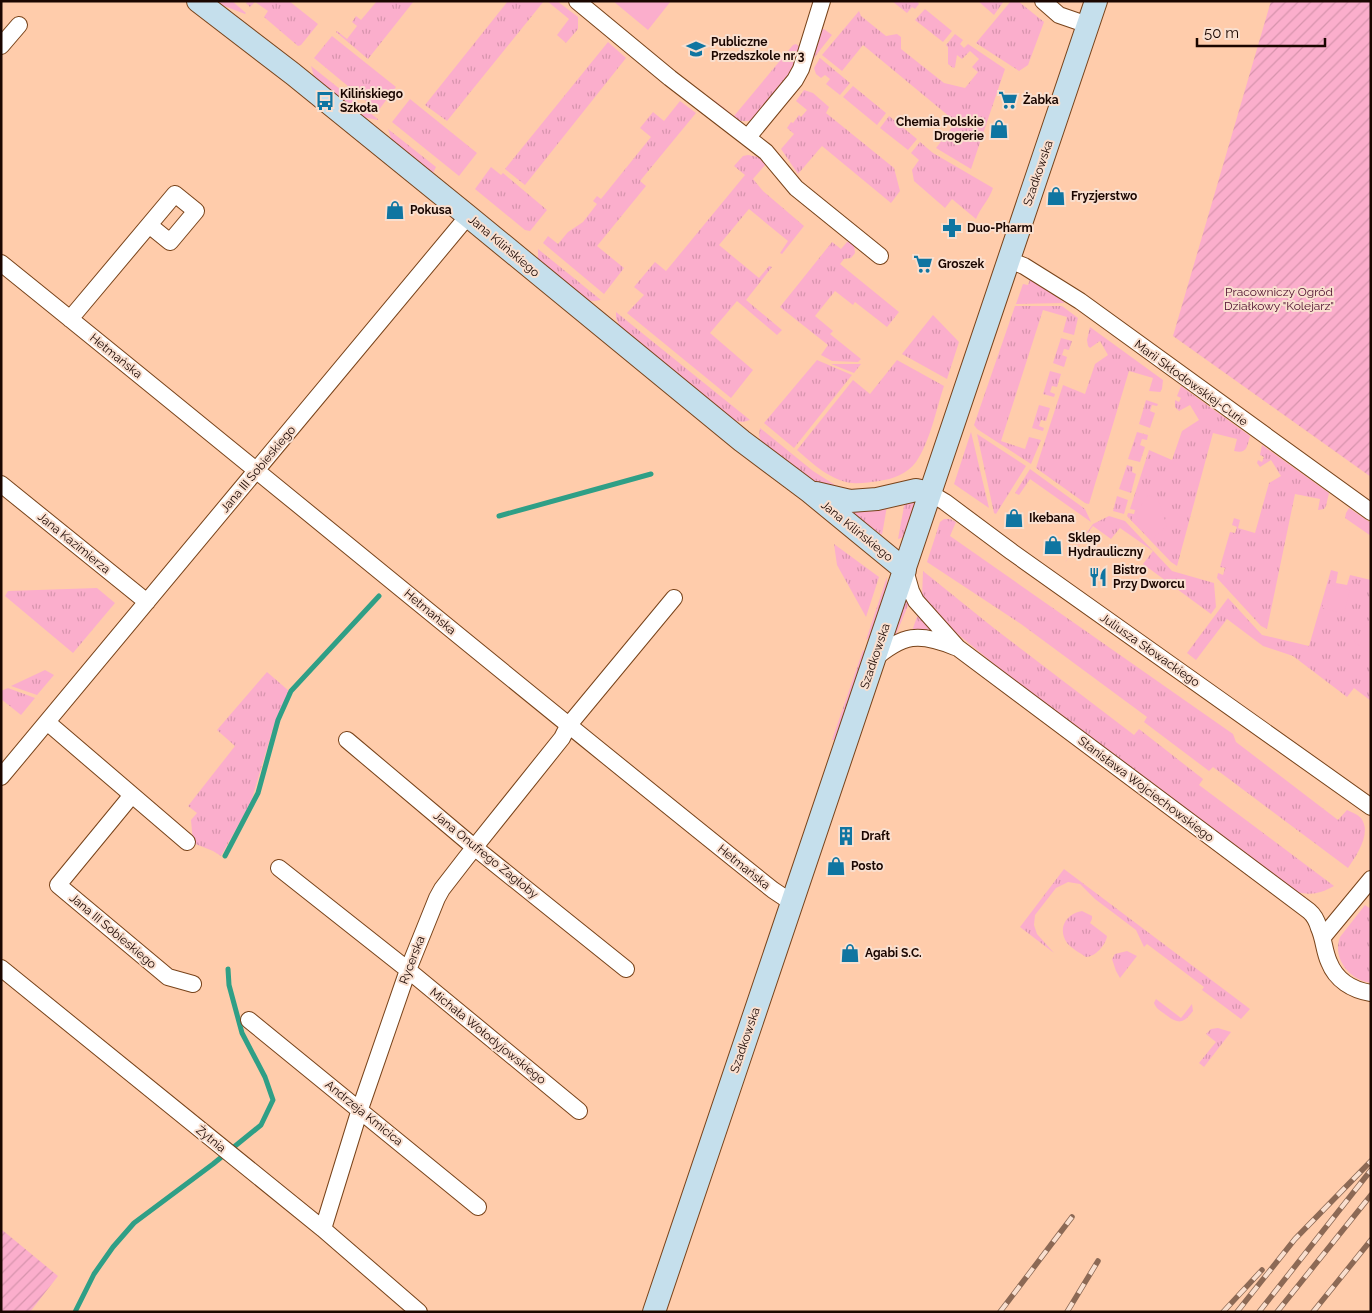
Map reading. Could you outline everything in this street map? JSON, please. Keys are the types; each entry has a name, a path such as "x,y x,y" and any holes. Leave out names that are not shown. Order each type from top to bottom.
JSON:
{"street":[{"name":"Jana Kilińskiego","path":"198,1 258,46 742,441 810,492 905,570"},
{"path":"578,1 670,78 766,152 796,188 880,256"},
{"path":"748,137 795,80 804,62 822,1"},
{"path":"1043,1 1060,15 1088,26"},
{"name":"Szadkowska","path":"654,1312 1096,1"},
{"path":"1,46 19,25"},
{"name":"Jana III Sobieskiego","path":"1,777 468,216"},
{"path":"70,319 149,225"},
{"name":"Marii Skłodowskiej-Curie","path":"1009,260 1024,266 1080,301 1371,512"},
{"name":"Hetmańska","path":"1,263 568,726 773,890 792,902"},
{"name":"Jana Kazimierza","path":"1,484 147,602"},
{"name":"Jana Kilińskiego","path":"810,492 850,501 877,499 916,490 930,493"},
{"name":"Juliusza Słowackiego","path":"930,493 1371,807"},
{"name":"Stanisława Wojciechowskiego","path":"905,570 911,592 916,601 958,648 1314,915 1323,936 1329,962 1344,983 1357,991 1371,993"},
{"name":"Rycerska","path":"323,1229 360,1109 408,970 442,888 562,738 568,726 674,598"},
{"name":"Stanisława Wojciechowskiego","path":"873,660 892,646 905,640 919,637 935,639 958,648"},
{"path":"47,722 188,842"},
{"name":"Jana Onufrego Zagłoby","path":"347,740 474,847 626,969"},
{"name":"Jana III Sobieskiego","path":"132,795 58,885 168,977 193,984"},
{"name":"Michała Wołodyjowskiego","path":"279,868 408,970 579,1111"},
{"path":"1323,936 1371,879"},
{"name":"Żytnia","path":"1,968 323,1229 419,1312"},
{"name":"Andrzeja Kmicica","path":"249,1020 478,1207"}],"green space":[{"path":"218,1 232,1 246,13 219,4"},
{"path":"248,1 289,1 318,24 301,45 298,46 264,17 268,11 255,2 250,7 246,3"},
{"path":"377,1 414,1 368,59 336,32 347,39 357,26 352,22 356,16 361,20"},
{"path":"508,1 544,1 447,121 425,105"},
{"path":"547,1 557,1 578,17 578,29 566,43 557,35 569,19"},
{"path":"613,1 671,1 648,30"},
{"path":"892,1 917,1 919,4 915,9 912,7 907,13"},
{"path":"978,1 1004,1 994,15"},
{"path":"1011,1 1018,1 1044,22 1028,65 1019,71 976,43"},
{"name":"Pracowniczy Ogród Działkowy \"Kolejarz\"","path":"1271,1 1371,1 1371,477 1173,336"},
{"path":"925,9 952,31 943,42 915,20"},
{"path":"859,11 861,16 886,36 897,34 901,37 901,49 944,83 965,88 978,72 972,67 979,59 970,51 962,59 957,55 955,67 953,68 948,64 948,47 946,45 955,34 963,40 960,44 964,48 968,44 1005,69 971,169 936,148 956,122 863,45 842,71 822,55"},
{"path":"822,29 832,35 813,59"},
{"path":"332,36 396,87 378,111 314,58"},
{"path":"608,42 626,58 525,185 505,169"},
{"path":"796,44 800,47 800,50 786,81 756,118 744,121 732,118 712,102 714,100 734,116 793,45"},
{"path":"820,58 850,83 840,95 826,84 830,79 825,75 821,78 816,74 814,68"},
{"path":"311,66 379,120 361,117 315,80"},
{"path":"853,86 886,113 877,125 843,97"},
{"path":"804,90 813,93 829,107 826,113 894,168 900,191 891,203 822,146 798,174 781,149 794,134 787,128 791,122 793,123 799,115 801,117 807,110 796,101"},
{"path":"410,99 477,153 459,176 392,122"},
{"path":"680,101 696,113 640,181 646,186 597,246 624,268 604,294 543,243 548,236 558,244 568,232 583,222 597,204 593,201 597,196 601,199 651,137 640,128 653,112 664,121"},
{"path":"889,116 917,139 908,150 880,128"},
{"path":"388,129 436,167 432,175 393,144"},
{"path":"920,142 933,153 993,188 976,219 952,199 945,208 914,181 912,170 919,160 911,153"},
{"path":"743,156 758,157 766,164 753,179 763,191 804,226 782,254 780,253 788,241 749,209 719,245 759,278 769,266 772,267 746,300 782,330 777,335 737,301 710,333 753,370 731,398 627,313 644,295 634,287 655,262 666,271 745,175 734,166"},
{"path":"491,167 501,175 503,173 547,210 530,231 525,230 475,189"},
{"path":"850,241 854,245 855,253 851,258 844,259 840,264 899,312 887,327 855,302 853,305 835,291 815,316 833,331 830,334 861,359 858,362 832,361 821,355 828,345 780,307 832,242 841,249"},
{"path":"538,249 601,300 586,300 538,261"},
{"path":"1030,279 1065,303 1016,304 1023,284 1028,285"},
{"path":"1015,306 1062,306 1078,318 1074,335 1063,332 1067,317 1043,310 1001,441 1025,449 1029,437 1041,440 1031,464 977,429 974,425"},
{"path":"616,312 750,420 743,422 735,421 620,327 616,318"},
{"path":"933,315 959,342 947,379 902,354"},
{"path":"1090,327 1163,380 1160,392 1149,391 1153,378 1129,371 1089,504 1036,468 1063,385 1085,394 1095,364 1108,355 1100,341 1090,348 1088,346 1087,340"},
{"path":"1061,338 1072,341 1069,350 1064,349 1062,355 1067,357 1064,367 1053,363"},
{"path":"817,360 852,375 794,448 764,423"},
{"path":"897,360 944,386 925,445 912,466 904,473 889,479 866,483 844,482 815,466 797,450 853,380 870,394"},
{"path":"831,364 861,364 854,373"},
{"path":"1050,371 1061,374 1057,387 1052,386 1050,392 1055,394 1054,397 1043,394"},
{"path":"1181,386 1250,436 1246,449 1238,452 1234,451 1237,439 1213,433 1177,566 1127,516 1128,513 1134,514 1135,510 1130,509 1149,450 1172,460 1182,431 1199,420 1190,405 1179,411 1175,407 1175,400 1179,402 1181,398 1177,396"},
{"path":"1146,400 1158,404 1157,406 1152,405 1150,411 1155,413 1150,428 1139,424"},
{"path":"1039,405 1050,408 1046,421 1041,420 1039,426 1044,428 1043,431 1032,428"},
{"path":"760,428 813,471 846,492 813,481 762,443 759,436"},
{"path":"971,432 989,508 954,484"},
{"path":"1137,432 1148,435 1147,440 1142,439 1140,445 1145,447 1140,462 1128,459"},
{"path":"977,434 1026,466 996,514 994,513"},
{"path":"1262,445 1329,493 1326,506 1324,509 1318,510 1320,499 1295,494 1267,629 1261,626 1217,578 1218,573 1223,575 1225,568 1220,567 1230,532 1235,533 1237,527 1232,525 1234,518 1240,520 1238,528 1255,533 1269,483 1281,476 1271,460 1260,467 1257,463 1258,460 1262,462 1264,457 1260,455"},
{"path":"1127,465 1133,467 1132,472 1136,474 1131,493 1119,489"},
{"path":"1030,469 1085,509 1091,522 1030,479 1019,495 1015,493"},
{"path":"1148,495 1158,500 1167,526 1151,540 1131,520"},
{"path":"1117,496 1128,500 1124,514 1113,511"},
{"path":"910,500 916,503 904,537 898,539 905,501"},
{"path":"887,506 882,535 847,509"},
{"path":"1349,508 1371,523 1371,536 1345,518"},
{"path":"1109,516 1125,521 1172,571 1214,583 1216,607 1211,614 1143,564 1153,551 1120,528 1111,539 1093,526 1064,564 1093,524"},
{"path":"944,519 956,522 950,536 1233,734 1236,742 1338,820 1347,810 1361,818 1365,830 1364,837 1359,850 1348,868 1213,767 1209,771 1144,722 1147,717 1021,624 927,562 940,522"},
{"path":"834,544 879,577 866,617 837,565"},
{"path":"1331,570 1338,572 1336,583 1347,585 1350,575 1371,580 1371,701 1354,688 1347,697 1293,656 1263,646 1227,619 1196,660 1187,653 1228,598 1262,635 1309,646"},
{"path":"923,571 995,629 1134,735 1139,729 1203,779 1199,785 1334,886 1314,893 1294,891 1005,673 943,622 922,597"},
{"path":"887,577 887,591 871,636 866,640"},
{"path":"1329,584 1350,590 1344,614 1322,608"},
{"path":"97,588 115,603 73,653 5,596 8,591"},
{"path":"904,598 909,603 895,637 889,641"},
{"path":"918,614 936,633 912,631"},
{"path":"1371,617 1371,653 1354,642"},
{"path":"863,650 865,652 835,740 832,740"},
{"path":"45,670 54,675 37,695 11,686"},
{"path":"267,672 289,691 274,725 251,802 221,856 193,843 191,820 197,813 188,806 235,746 217,730"},
{"path":"8,688 35,698 21,715 1,699 1,691"},
{"path":"1064,869 1250,1009 1241,1019 1202,990 1204,987 1147,944 1144,947 1136,930 1095,899 1080,884 1068,882 1056,888 1035,915 1034,925 1037,934 1054,953 1020,927"},
{"path":"1365,905 1371,909 1371,983 1356,978 1349,973 1340,960 1338,953 1340,937"},
{"path":"1082,911 1092,916 1090,923 1107,936 1100,950 1086,957 1067,943 1063,932 1063,927 1068,918"},
{"path":"1127,951 1137,956 1120,978 1112,959 1115,954"},
{"path":"1156,999 1181,1018 1192,1004 1193,1011 1184,1020 1174,1020 1156,1007 1154,1003"},
{"path":"1218,1028 1231,1032 1204,1067 1199,1063 1216,1042 1206,1034 1211,1029"},
{"path":"1,1229 58,1276 30,1312 1,1312"}],"waterway":[{"path":"499,516 651,474"},
{"path":"225,856 258,793 278,720 291,691 379,596"},
{"path":"75,1312 94,1274 113,1247 134,1223 213,1164 261,1125 273,1100 265,1077 242,1033 229,985 228,969"}],"railway":[{"path":"1237,1312 1295,1239 1371,1161"},
{"path":"1259,1312 1371,1170"},
{"path":"1277,1312 1371,1195"},
{"path":"1000,1312 1072,1217"},
{"path":"1313,1312 1371,1240"},
{"path":"1067,1312 1098,1261"},
{"path":"1223,1312 1262,1270"}],"place":[{"name":"Publiczne Przedszkole nr 3","path":"696,49"},
{"name":"Żabka","path":"1008,100"},
{"name":"Kilińskiego Szkoła","path":"325,101"},
{"name":"Chemia Polskie Drogerie","path":"999,129"},
{"name":"Fryzjerstwo","path":"1056,196"},
{"name":"Pokusa","path":"395,210"},
{"name":"Duo-Pharm","path":"952,228"},
{"name":"Groszek","path":"923,264"},
{"name":"Ikebana","path":"1014,518"},
{"name":"Sklep Hydrauliczny","path":"1053,545"},
{"name":"Bistro Przy Dworcu","path":"1098,577"},
{"name":"Draft","path":"846,836"},
{"name":"Posto","path":"836,866"},
{"name":"Agabi S.C.","path":"850,953"}]}
